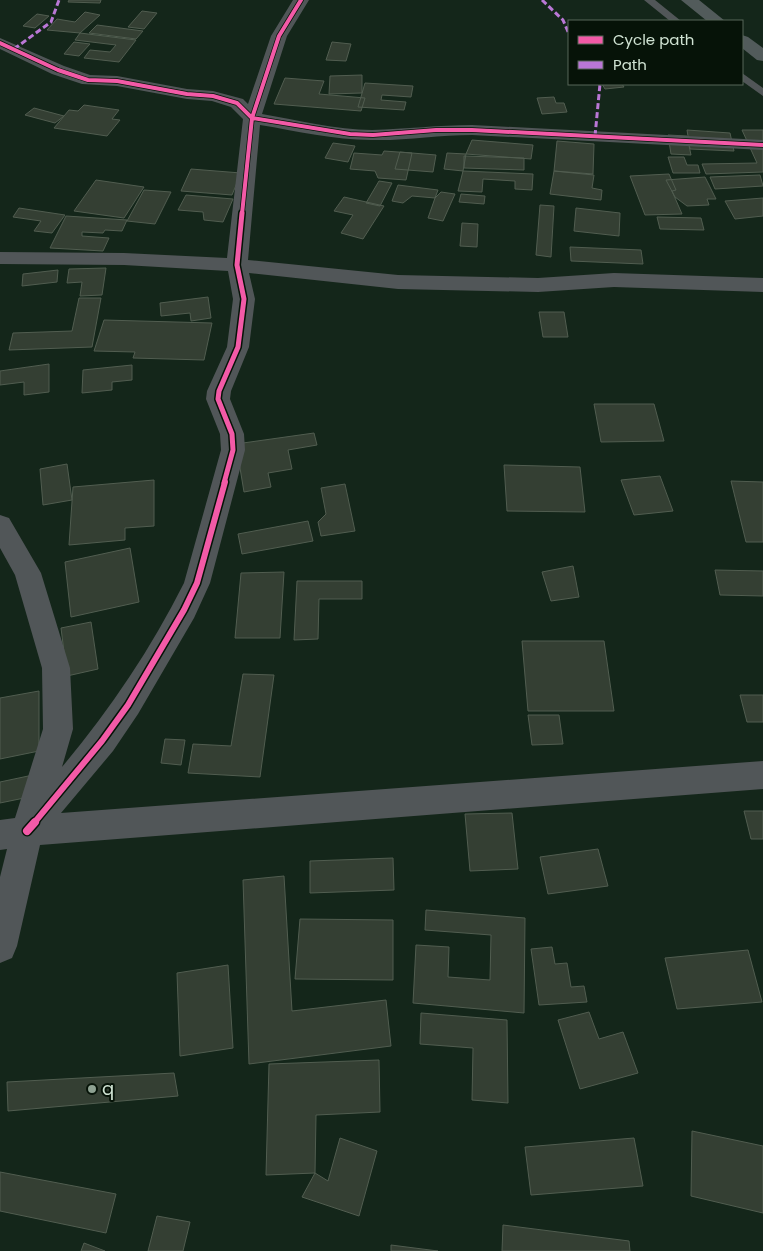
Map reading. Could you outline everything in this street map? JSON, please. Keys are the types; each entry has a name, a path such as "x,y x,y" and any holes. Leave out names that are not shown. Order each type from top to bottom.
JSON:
{"highway":[{"path":"689,0 716,20"},
{"path":"743,41 763,56"}],"street":[{"path":"14,833 102,741 128,705 197,583 233,450 232,434 218,399 219,391 238,347 244,299 237,265 252,118 279,36 301,0"},
{"path":"0,43 58,70 88,80 117,81 187,94 213,96 238,103 252,118 350,134 372,135 436,130 472,130 763,145"},
{"path":"0,258 124,259 237,265 398,282 538,285 614,280 763,285"},
{"path":"0,526 28,573 56,668 58,729 14,833 0,946"},
{"path":"14,833 763,775"}],"lane":[{"path":"649,0 675,20"},
{"path":"743,77 763,93"}],"building":[{"path":"69,0 101,0 100,3 68,2"},
{"path":"142,11 157,13 144,29 128,27"},
{"path":"85,12 100,15 80,33 47,30 57,19 75,22"},
{"path":"37,14 49,16 35,28 23,26"},
{"path":"97,25 143,31 136,39 89,33"},
{"path":"80,33 136,40 119,62 84,58 90,50 110,52 116,45 75,40"},
{"path":"74,42 90,44 79,56 64,54"},
{"path":"332,42 351,44 346,61 326,60"},
{"path":"362,75 362,93 329,94 330,76"},
{"path":"285,78 324,81 319,94 365,98 361,111 274,104"},
{"path":"365,83 413,86 411,97 382,95 381,100 406,102 404,110 358,107"},
{"path":"603,85 623,85 624,87 605,89"},
{"path":"554,97 556,103 564,103 567,112 542,114 537,98"},
{"path":"84,105 119,110 112,119 120,120 107,136 54,128 69,110 78,111"},
{"path":"34,108 64,116 55,123 25,115"},
{"path":"687,130 730,133 734,151 690,149"},
{"path":"742,130 763,130 763,172 706,174 702,164 757,163"},
{"path":"668,135 687,136 691,155 671,154"},
{"path":"472,140 533,145 531,159 466,154"},
{"path":"557,141 594,144 593,174 554,171"},
{"path":"333,143 355,146 348,162 325,158"},
{"path":"384,151 412,153 406,180 378,178 375,171 350,169 354,153 382,155"},
{"path":"400,152 436,155 433,172 395,169"},
{"path":"447,153 466,154 463,171 444,169"},
{"path":"464,156 524,158 524,170 464,168"},
{"path":"668,157 684,157 687,165 698,165 700,173 673,173"},
{"path":"191,169 241,173 232,195 181,191"},
{"path":"463,171 533,174 532,190 515,189 515,181 483,179 482,192 458,191"},
{"path":"554,171 594,175 592,188 602,190 601,200 550,194"},
{"path":"669,174 676,190 672,191 682,214 645,215 630,176"},
{"path":"760,175 763,186 715,189 710,177"},
{"path":"705,177 716,199 707,199 709,205 687,206 675,197 666,180"},
{"path":"96,180 144,187 124,218 74,211"},
{"path":"379,181 392,183 380,206 366,203"},
{"path":"398,185 438,190 435,198 412,196 403,203 392,201"},
{"path":"144,190 171,192 155,224 127,221"},
{"path":"441,192 455,194 443,221 428,218 435,198"},
{"path":"461,194 485,196 484,204 459,202"},
{"path":"186,195 233,199 223,222 204,220 203,212 178,210"},
{"path":"344,197 384,206 363,239 341,233 353,215 334,211"},
{"path":"763,198 763,216 735,219 725,201"},
{"path":"540,205 554,206 551,257 536,255"},
{"path":"19,208 65,215 52,233 34,231 41,221 13,217"},
{"path":"576,208 620,213 619,236 574,231"},
{"path":"66,216 127,220 122,231 105,230 103,233 82,232 82,236 109,238 103,251 50,248"},
{"path":"657,217 701,218 704,230 660,229"},
{"path":"462,223 478,224 477,247 460,246"},
{"path":"570,247 641,250 643,264 571,261"},
{"path":"106,268 102,295 80,296 82,282 67,283 69,269"},
{"path":"58,270 57,282 22,286 23,274"},
{"path":"208,297 211,318 191,321 190,313 161,316 160,303"},
{"path":"79,298 101,298 92,347 9,350 13,333 72,331"},
{"path":"539,312 564,312 568,337 543,337"},
{"path":"104,320 212,323 204,360 133,358 135,352 94,351"},
{"path":"49,364 49,392 24,395 24,382 0,385 0,371"},
{"path":"132,365 132,380 112,382 112,390 82,393 83,370"},
{"path":"594,404 654,404 664,441 601,442"},
{"path":"314,433 317,445 288,450 292,469 268,473 271,487 244,492 236,444"},
{"path":"67,464 72,500 43,505 40,469"},
{"path":"504,465 580,467 585,512 507,511"},
{"path":"660,476 673,511 634,515 621,480"},
{"path":"154,480 154,526 125,528 125,540 69,545 73,487"},
{"path":"731,481 763,482 763,542 746,542"},
{"path":"345,484 355,531 321,536 318,522 326,514 321,488"},
{"path":"308,521 313,541 242,554 238,534"},
{"path":"130,548 139,602 71,617 65,562"},
{"path":"573,566 579,597 551,601 542,572"},
{"path":"715,570 763,571 763,596 720,595"},
{"path":"284,572 280,638 235,638 241,573"},
{"path":"297,581 362,581 362,599 319,599 318,639 294,640"},
{"path":"91,622 98,669 67,676 61,628"},
{"path":"522,641 604,641 614,711 528,711"},
{"path":"243,674 274,675 260,777 188,773 193,744 231,746"},
{"path":"39,691 39,751 0,759 0,698"},
{"path":"740,695 763,695 763,722 747,722"},
{"path":"528,715 559,715 563,744 532,745"},
{"path":"165,739 185,740 181,765 161,763"},
{"path":"33,775 34,796 0,803 0,782"},
{"path":"744,811 763,811 763,839 751,839"},
{"path":"512,813 518,869 470,871 465,814"},
{"path":"598,849 608,886 548,894 540,857"},
{"path":"393,858 394,890 310,893 310,861"},
{"path":"284,876 292,1011 386,1000 391,1046 249,1064 243,880"},
{"path":"426,910 525,918 524,1013 413,1003 416,945 449,947 448,977 490,980 491,935 425,930"},
{"path":"300,919 393,920 393,980 295,979"},
{"path":"552,947 555,964 567,963 571,987 584,986 587,1002 539,1005 531,949"},
{"path":"748,950 762,1002 677,1009 665,958"},
{"path":"228,965 233,1048 180,1056 177,973"},
{"path":"589,1012 599,1039 623,1032 638,1073 580,1089 558,1020"},
{"path":"421,1013 507,1020 508,1103 472,1100 473,1048 420,1044"},
{"path":"379,1060 380,1112 316,1115 315,1173 266,1175 269,1064"},
{"name":"q","path":"174,1073 178,1096 8,1111 7,1082"},
{"path":"692,1131 763,1146 763,1213 691,1196"},
{"path":"340,1138 377,1151 359,1216 302,1197 315,1173 328,1181"},
{"path":"634,1138 643,1186 531,1195 525,1147"},
{"path":"0,1172 116,1194 106,1233 0,1211"},
{"path":"157,1216 190,1222 183,1251 148,1251"},
{"path":"503,1225 629,1241 630,1251 502,1251"},
{"path":"84,1243 105,1251 81,1251"},
{"path":"391,1245 438,1251 391,1251"}],"marked path":[{"path":"14,49 51,22 59,0"},
{"path":"542,0 563,20 568,32"},
{"path":"595,136 600,85"}],"cycle path":[{"path":"27,831 102,741 128,705 184,610 197,583 233,450 232,434 218,399 219,391 238,347 243,308 244,299 237,265 252,118 279,36 301,0"},
{"path":"0,43 58,70 88,80 117,81 187,94 213,96 237,103 252,118 350,134 373,135 436,130 472,130 763,145"}],"place":[{"name":"q","path":"92,1089"}]}
